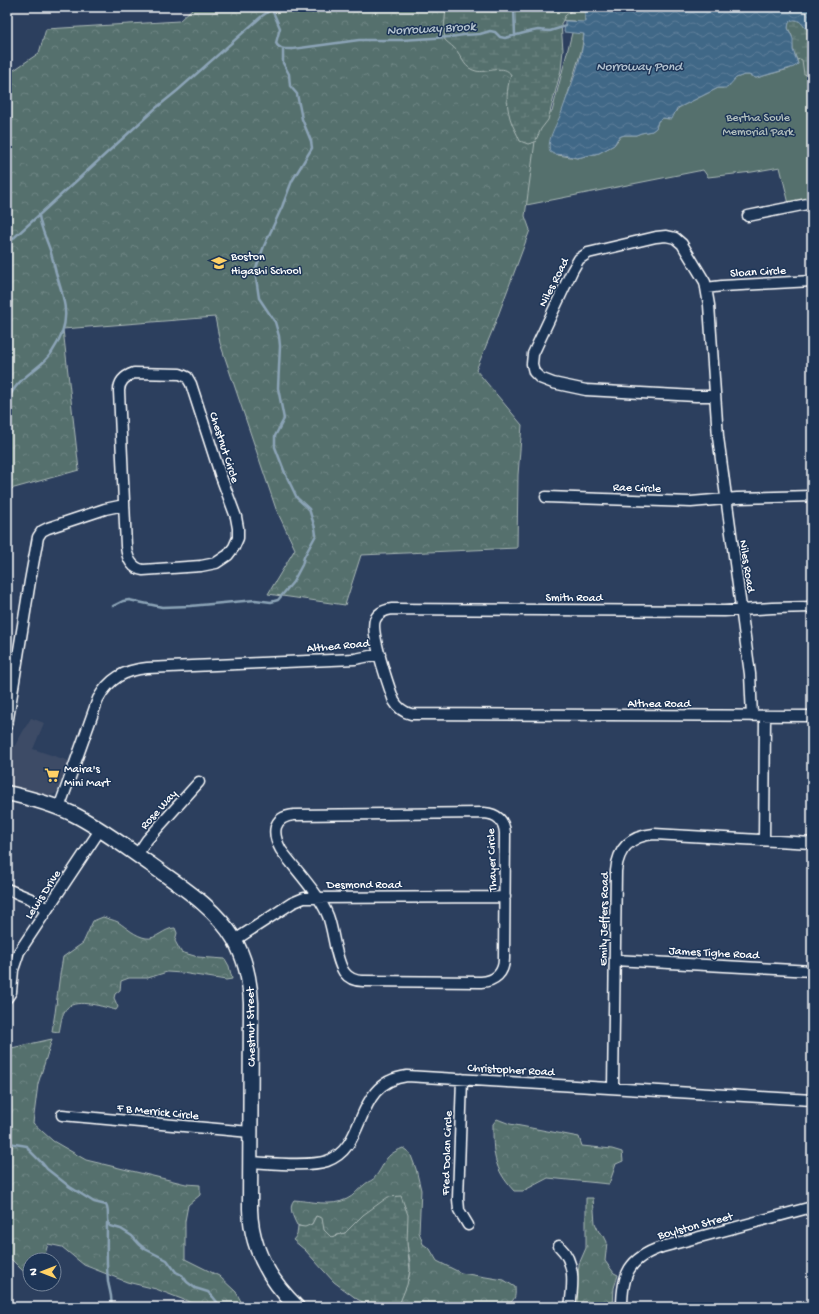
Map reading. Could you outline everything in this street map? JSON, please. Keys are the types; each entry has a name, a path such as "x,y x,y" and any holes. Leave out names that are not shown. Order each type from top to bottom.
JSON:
{"main road":[{"name":"Chestnut Street","path":"7,793 37,800 59,808 100,830 137,855 206,907 221,921 234,940 245,965 251,995 250,1216 255,1243 260,1257 272,1278 297,1307"}],"street":[{"path":"748,216 812,202"},
{"name":"Niles Road","path":"714,396 690,396 580,389 553,383 540,378 534,372 532,364 535,349 579,259 588,253 656,237 671,237 675,238 682,244 702,277 706,288 709,305 714,396 718,437 751,678 752,716"},
{"name":"Sloan Circle","path":"706,288 812,281"},
{"name":"Chestnut Circle","path":"176,373 184,375 191,384 217,466 236,517 239,533 236,542 231,552 225,558 211,565 140,570 132,565 127,555 124,506 119,395 120,383 124,377 134,374 176,373"},
{"name":"Rae Circle","path":"546,497 691,502 726,499 812,496"},
{"path":"7,725 38,537 42,531 48,528 109,508 124,506"},
{"name":"Smith Road","path":"380,654 374,630 375,621 382,612 392,609 710,610 812,607"},
{"name":"Althea Road","path":"59,808 98,699 108,684 120,674 147,668 355,659 380,654 394,701 399,708 411,714 812,716"},
{"path":"764,840 765,716"},
{"name":"Rose Way","path":"137,855 148,840 199,782"},
{"name":"Thayer Circle","path":"452,813 492,814 500,818 505,829 505,897 503,968 493,979 481,982 363,981 351,978 345,973 341,966 328,915 317,897 281,850 275,834 276,827 280,820 286,816 452,813"},
{"name":"Lewis Drive","path":"7,998 11,992 13,970 17,956 100,830"},
{"name":"Emily Jeffers Road","path":"613,1088 616,866 628,843 638,837 654,834 812,843"},
{"path":"7,889 47,909"},
{"name":"Desmond Road","path":"234,940 297,900 304,898 505,897"},
{"name":"James Tighe Road","path":"615,960 812,971"},
{"name":"Christopher Road","path":"250,1162 309,1163 326,1161 336,1156 345,1148 354,1134 372,1096 379,1088 396,1078 407,1076 812,1100"},
{"name":"Fred Dolan Circle","path":"462,1079 458,1199 459,1210 468,1225"},
{"name":"F B Merrick Circle","path":"62,1114 250,1132"},
{"name":"Boylston Street","path":"622,1307 623,1287 626,1276 631,1266 644,1255 662,1248 812,1207"},
{"path":"559,1246 569,1258 572,1269 570,1307"}],"shaded area":[{"path":"31,718 44,723 33,749 69,761 60,788 52,795 7,785 7,759"}],"green space":[{"path":"191,7 553,7 525,216 530,230 476,370 522,425 518,475 517,548 361,555 345,605 268,594 295,549 276,509 220,343 215,317 63,329 79,470 7,490 7,174 11,72 39,53 46,29 179,21 192,9"},
{"name":"Bertha Soule Memorial Park","path":"440,7 585,7 582,48 562,113 556,127 558,155 577,158 599,153 614,145 621,136 636,135 652,131 656,128 658,121 662,118 669,119 680,107 718,88 723,88 736,78 749,75 756,78 789,69 798,64 795,53 808,30 812,30 812,199 789,204 780,167 708,177 703,170 476,215 476,108 552,112 575,21 441,13"},
{"path":"446,7 575,7 565,16 561,24 563,50 561,70 548,120 541,129 535,142 528,144 520,141 511,121 507,102 507,91 511,75 505,70 500,69 480,72 472,70 466,65 456,50 445,40 444,30"},
{"path":"793,19 801,22 805,28 812,30 811,76 804,74 802,60 797,60 793,50 792,36 788,28 789,22"},
{"path":"103,917 118,922 135,934 146,938 153,937 175,928 177,933 175,941 181,952 198,957 225,959 229,966 232,979 226,980 167,972 148,978 129,978 121,981 120,990 115,994 114,998 118,1007 116,1010 84,1003 71,1005 64,1013 59,1032 52,1031 63,957 83,943 93,921"},
{"path":"52,1039 38,1084 33,1123 53,1141 86,1160 186,1184 200,1185 200,1195 188,1205 185,1221 185,1259 219,1276 236,1292 244,1307 202,1307 156,1289 127,1282 84,1265 62,1247 48,1244 46,1252 22,1252 22,1270 7,1255 7,1049"},
{"path":"497,1119 510,1124 579,1137 582,1146 612,1149 622,1152 623,1161 616,1164 609,1184 548,1178 523,1191 514,1191 502,1175 494,1152 493,1124"},
{"path":"403,1148 410,1153 421,1190 419,1232 423,1244 430,1249 437,1261 461,1273 504,1280 515,1287 515,1297 507,1307 400,1307 401,1298 410,1271 407,1243 363,1215 345,1233 331,1237 324,1230 316,1216 312,1224 305,1228 297,1225 291,1209 294,1200 334,1203 347,1199 375,1178 389,1156"},
{"path":"401,1196 408,1215 407,1243 410,1270 407,1285 400,1302 400,1307 372,1307 357,1299 334,1282 305,1250 293,1240 297,1235 298,1226 305,1227 312,1224 316,1216 322,1218 324,1230 331,1237 345,1233 363,1215 388,1197"},
{"path":"586,1198 593,1198 595,1223 599,1232 604,1236 607,1242 605,1261 614,1273 618,1275 614,1288 613,1307 575,1307 579,1264 586,1248"}],"water":[{"name":"Norroway Pond","path":"585,7 812,7 812,30 808,30 798,20 792,20 789,22 788,28 793,39 793,50 798,64 794,67 756,78 749,75 744,75 736,78 727,88 718,88 677,108 672,119 663,118 658,121 656,128 652,131 636,135 621,136 614,145 599,153 577,158 554,154 550,152 549,147 551,136 576,73 583,43 584,34 564,32 565,21 585,22"}],"waterway":[{"name":"Norroway Brook","path":"271,7 280,28 276,43 279,47 285,49 359,40 401,40 450,37 480,34 490,31 495,32 500,37 505,38 538,30 550,31 566,26"},
{"path":"514,7 515,36"},
{"path":"7,401 19,383 49,357 58,341 65,322 62,295 39,215 156,108 272,9"},
{"path":"113,606 129,600 162,607 255,600 271,602 278,600 293,582 316,535 309,509 297,498 275,447 275,436 284,419 278,388 279,336 275,322 259,298 255,271 292,181 312,148 311,141 302,119 297,94 290,86 289,74 283,63 283,49"},
{"path":"7,244 39,215"},
{"path":"7,1141 9,1143 27,1146 47,1169 70,1187 94,1202 106,1205 110,1226 121,1229 132,1236 145,1249 167,1260 176,1272 182,1275 187,1282 195,1288 208,1292 221,1307"},
{"path":"107,1223 107,1267 112,1300 111,1306"}],"place":[{"name":"Boston Higashi School","path":"219,263"},
{"name":"Maira's Mini Mart","path":"52,775"}]}
